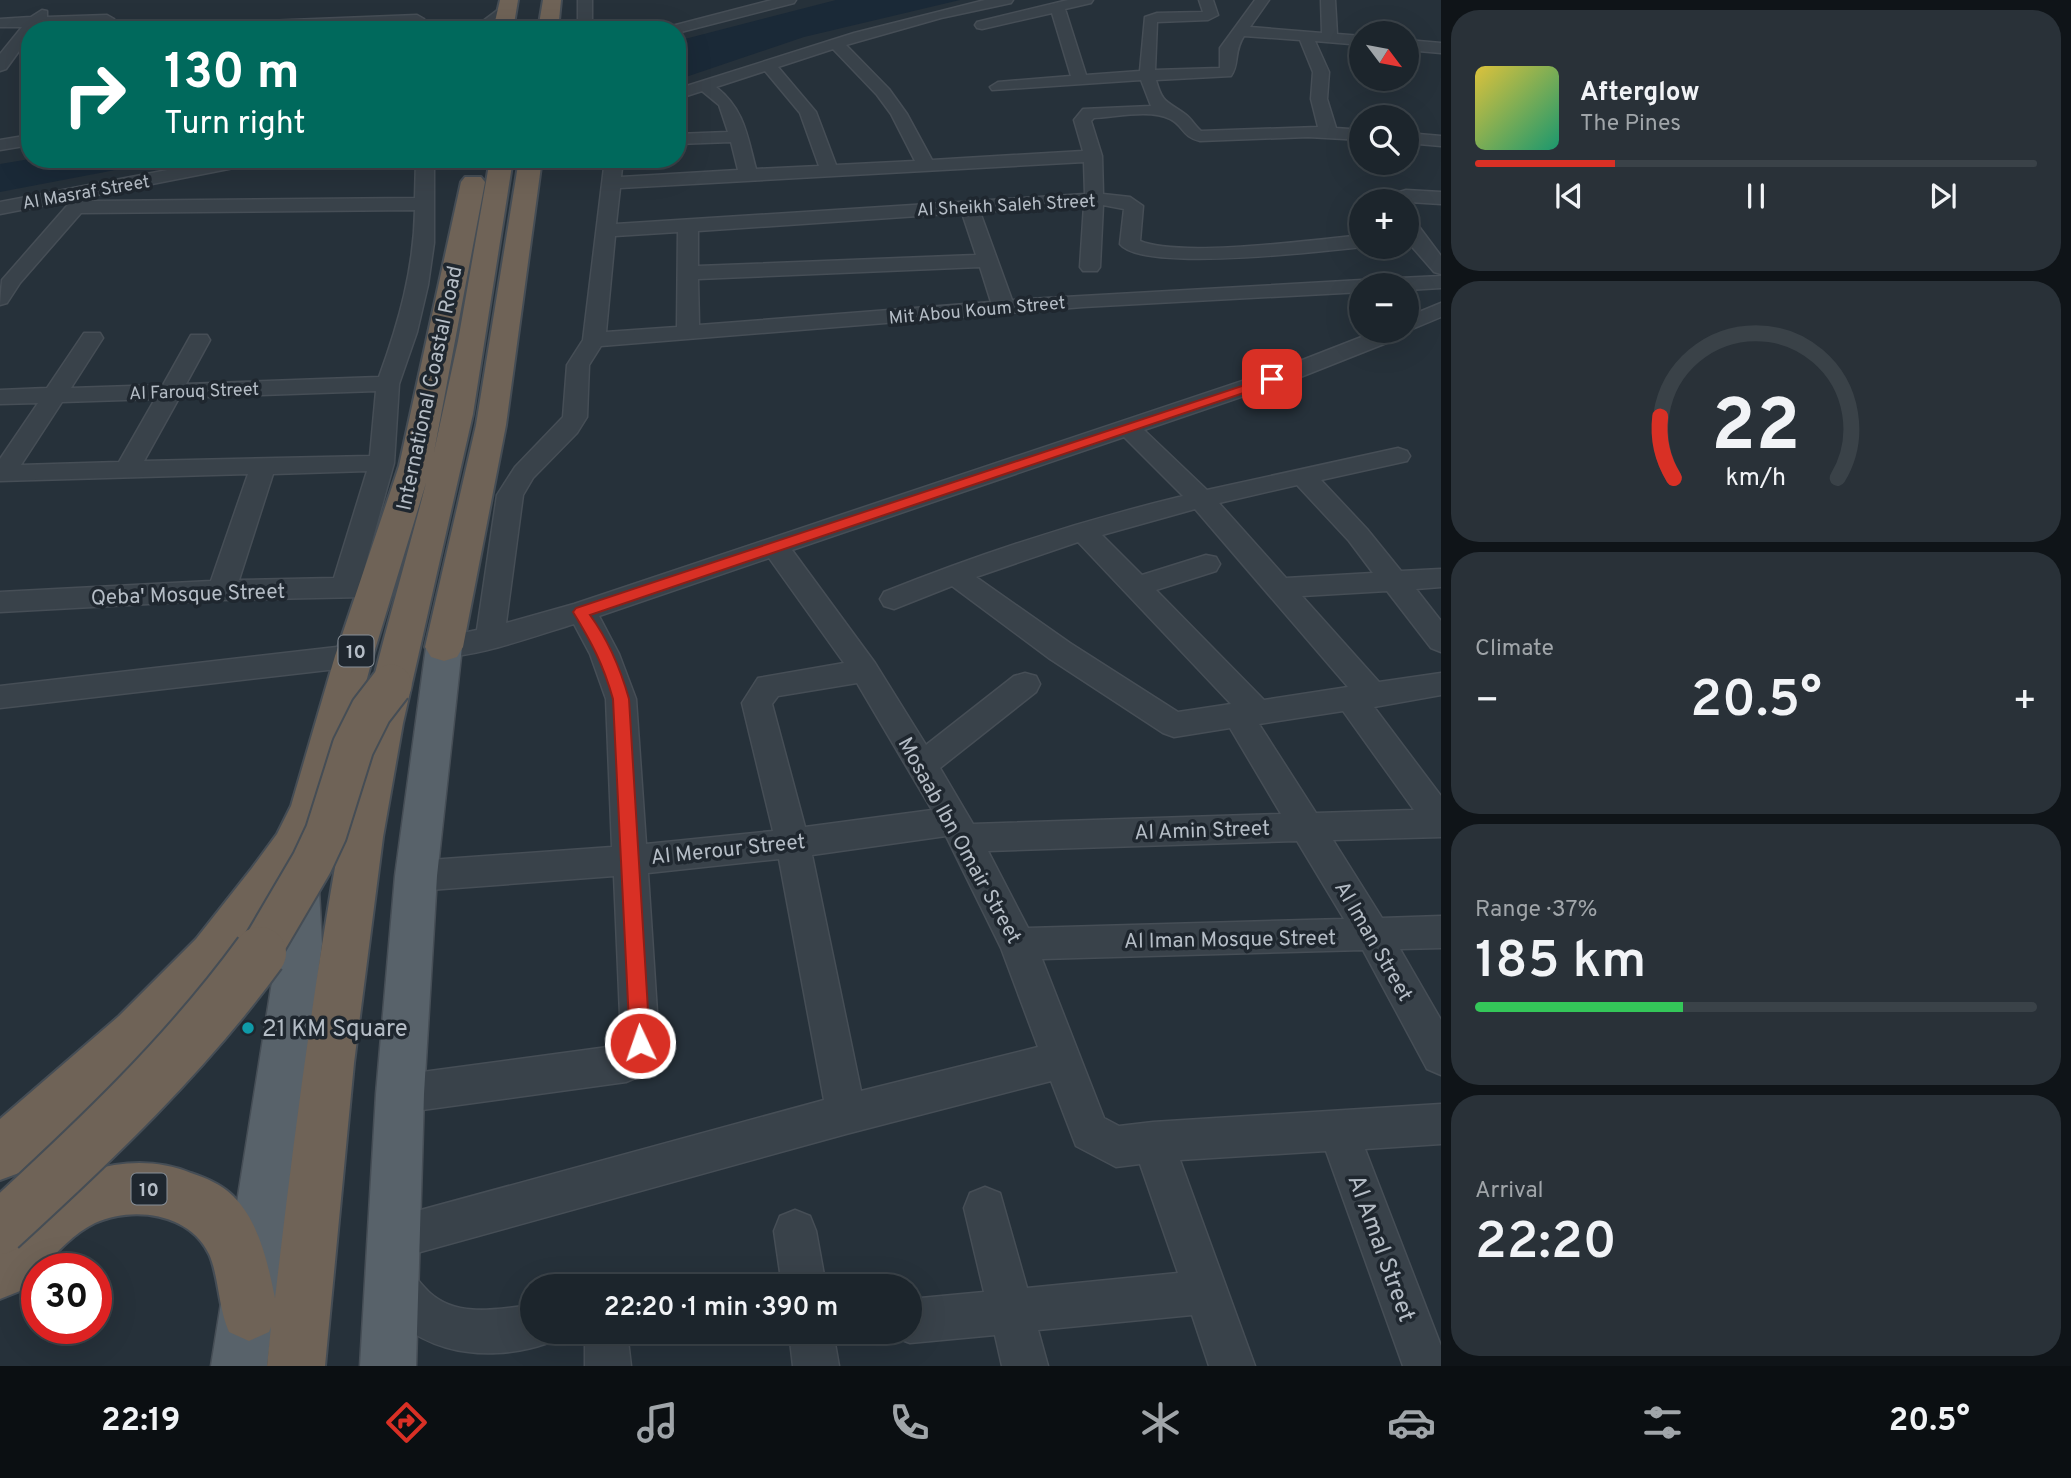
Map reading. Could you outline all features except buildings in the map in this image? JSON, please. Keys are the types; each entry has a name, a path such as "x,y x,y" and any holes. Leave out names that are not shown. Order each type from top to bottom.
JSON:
{"highway":[{"path":"549,21 552,0"},
{"name":"International Coastal Road","path":"0,1154 176,993 242,917 292,847 312,807 354,656 360,587 397,530 415,467 475,168"},
{"path":"282,1333 318,1148 345,942 391,685 450,451 466,375 500,168"},
{"path":"444,647 491,425 530,168"},
{"path":"0,1228 138,1099 198,1033 249,969 289,907 320,849 356,741 368,715 391,685"},
{"name":"10","path":"0,1271 62,1212 92,1199 141,1188 176,1192 206,1207 228,1233 241,1268 282,1333"}],"main road":[{"path":"388,1366 400,1094 416,876 444,647"},
{"name":"10","path":"239,1366 282,1333 300,944 300,896 292,847"}],"street":[{"path":"83,20 101,0"},
{"path":"585,21 586,0"},
{"path":"686,27 789,0"},
{"path":"686,91 920,19 1006,0"},
{"path":"966,29 1086,0"},
{"path":"1206,0 1211,15 1157,17 1150,20 1147,75 1156,100 1164,110 1181,118 1193,134 1200,136 1328,132 1349,134"},
{"path":"998,87 1147,75 1225,73 1228,69 1226,52 1262,0"},
{"path":"1328,0 1330,38"},
{"path":"36,21 52,4"},
{"path":"488,21 508,4"},
{"path":"1056,7 1080,81"},
{"path":"59,21 107,19"},
{"path":"388,21 417,20"},
{"path":"0,23 21,22"},
{"path":"1239,31 1349,40"},
{"path":"1306,37 1321,72 1319,99 1328,132"},
{"path":"836,43 856,55 899,114 927,166"},
{"path":"0,66 15,44"},
{"path":"1419,46 1441,48"},
{"path":"768,65 808,112 830,172"},
{"path":"705,86 725,102 732,113 750,177"},
{"path":"1090,267 1094,199 1093,156 1082,120 1085,115 1164,110"},
{"path":"686,139 738,137"},
{"path":"1419,139 1441,141"},
{"path":"0,145 21,142"},
{"path":"611,183 1093,156"},
{"name":"Al Masraf Street","path":"0,208 82,200 216,168"},
{"path":"360,587 382,463 388,384 406,332 418,285 424,243 425,168"},
{"path":"490,638 510,495 524,473 569,428 575,417 578,365 594,340 613,168"},
{"path":"864,170 885,212"},
{"path":"1419,197 1441,198"},
{"name":"Al Sheikh Saleh Street","path":"605,231 1094,199 1123,201 1134,206 1130,246 1139,250 1196,254 1349,242"},
{"path":"0,299 6,280 82,200 426,204"},
{"path":"969,207 1004,308"},
{"path":"688,226 688,333"},
{"path":"1419,244 1441,268"},
{"path":"688,273 986,261"},
{"path":"1419,283 1441,282"},
{"name":"Mit Abou Koum Street","path":"594,340 1083,301 1349,287"},
{"path":"1419,319 1441,309"},
{"path":"1,473 92,338"},
{"path":"127,470 199,340"},
{"path":"444,647 490,638 581,612 1128,428 1320,362 1367,343"},
{"name":"Al Farouq Street","path":"0,397 388,384"},
{"path":"1128,428 1200,498 1278,589 1362,698 1441,822"},
{"path":"894,599 954,573 1083,531 1200,498 1398,456"},
{"path":"1,473 382,463"},
{"path":"222,590 263,466"},
{"path":"1302,475 1358,535 1441,641"},
{"name":"Al Iman Street","path":"1083,531 1248,715 1306,827 1373,935 1441,1056"},
{"name":"Mosaab Ibn Omair Street","path":"775,547 865,671 959,830 1018,944 1090,1132 1116,1147 1153,1142 1441,1124"},
{"path":"1135,587 1206,564"},
{"path":"954,573 973,590 1049,643 1168,722 1180,726 1439,688"},
{"path":"1278,589 1441,578"},
{"name":"Qeba' Mosque Street","path":"0,602 222,590 360,587"},
{"path":"400,1094 626,1063 640,1043 621,699 612,667 581,612"},
{"path":"0,697 354,656"},
{"path":"846,1114 793,843 757,703 769,686 865,671"},
{"path":"921,766 1024,684"},
{"name":"Al Amin Street","path":"959,830 1306,827 1441,822"},
{"name":"Al Merour Street","path":"416,876 630,860 793,843 959,830"},
{"name":"Al Iman Mosque Street","path":"1018,944 1441,932"},
{"path":"395,1238 846,1114 1062,1060"},
{"name":"Al Amal Street","path":"1338,1130 1426,1366"},
{"path":"1153,1142 1232,1366"},
{"path":"985,1208 1025,1366"},
{"path":"795,1231 802,1274"},
{"path":"393,1283 407,1303 426,1318 448,1329 473,1334 520,1328"},
{"path":"922,1320 1206,1292"},
{"path":"607,1344 608,1366"},
{"path":"813,1344 816,1366"}],"water":[{"path":"836,0 960,0 804,37 686,77 686,39"},
{"path":"21,160 21,168 126,168 0,192 0,164"}],"place":[{"name":"21 KM Square","path":"248,1028"}],"route":[{"path":"640,1043 621,699 612,667 581,612 1272,379"}]}
